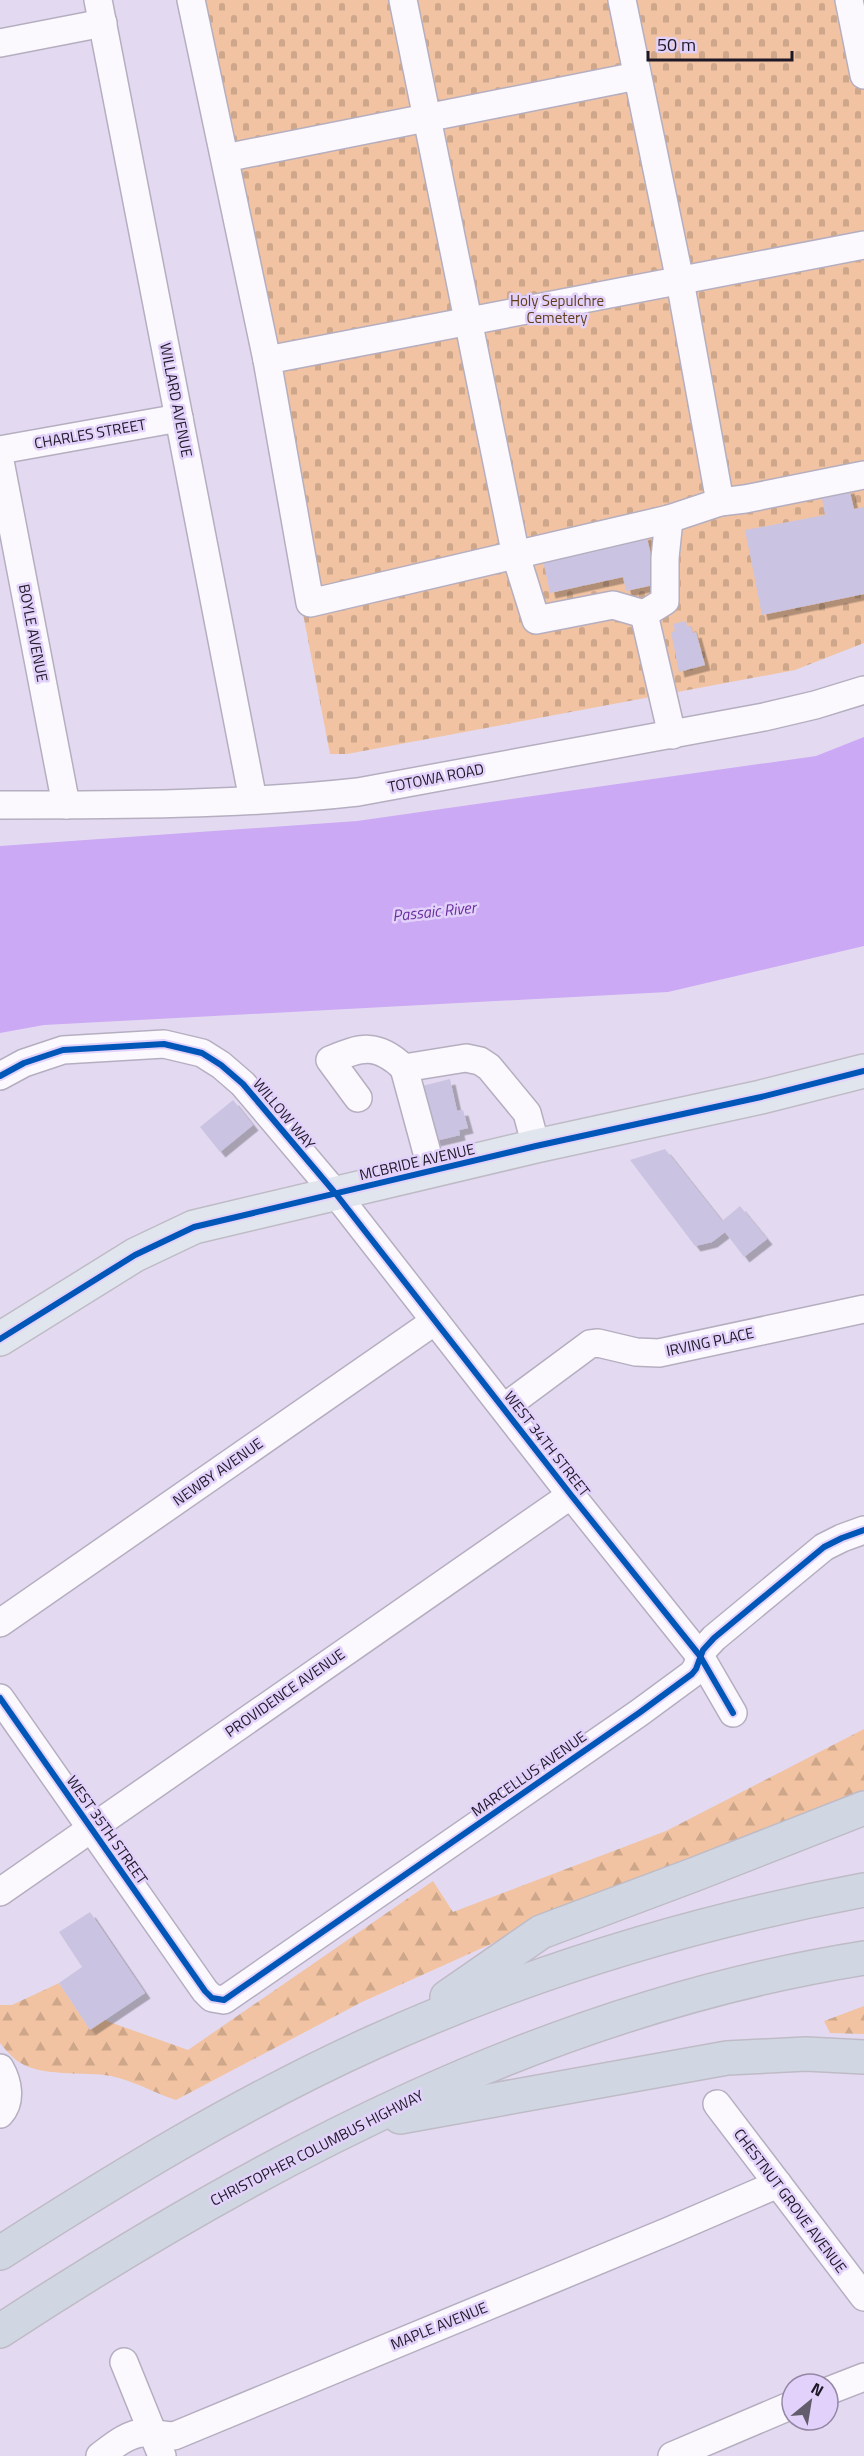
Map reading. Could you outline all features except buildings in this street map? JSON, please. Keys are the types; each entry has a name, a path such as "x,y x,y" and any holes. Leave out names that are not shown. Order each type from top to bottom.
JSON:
{"highway":[{"path":"396,2033 541,1932 864,1808"},
{"path":"0,2253 203,2131 312,2072 396,2033 492,1993 616,1949 742,1916 864,1890"},
{"name":"CHRISTOPHER COLUMBUS HIGHWAY","path":"0,2331 198,2210 354,2126 481,2068 612,2020 681,1999 864,1958"},
{"path":"354,2126 727,2058 806,2054 864,2057"}],"main road":[{"name":"MCBRIDE AVENUE","path":"0,1339 106,1272 166,1239 194,1227 536,1146 761,1097 864,1071"}],"street":[{"path":"191,0 267,360 310,603 669,519 720,502 864,475"},
{"path":"403,0 516,556 536,620 613,605 644,614 665,601 665,558 669,519"},
{"path":"622,0 680,281 720,502"},
{"path":"849,0 864,75"},
{"path":"0,43 100,11"},
{"name":"WILLARD AVENUE","path":"100,11 253,800"},
{"path":"225,158 637,76"},
{"path":"267,360 864,245"},
{"name":"CHARLES STREET","path":"0,450 179,418"},
{"name":"BOYLE AVENUE","path":"0,461 66,805"},
{"path":"644,614 672,735"},
{"name":"TOTOWA ROAD","path":"0,805 296,799 358,792 672,735 815,705 864,690"},
{"name":"WILLOW WAY","path":"0,1076 24,1063 63,1050 164,1044 202,1053 221,1065 243,1084 336,1194"},
{"path":"358,1098 330,1060 359,1048 382,1053 395,1059 404,1068 432,1171"},
{"path":"404,1068 466,1058 480,1061 489,1067 527,1113 536,1146"},
{"name":"WEST 34TH STREET","path":"336,1194 700,1656 733,1713"},
{"name":"IRVING PLACE","path":"505,1407 590,1344 598,1343 636,1352 659,1353 864,1309"},
{"name":"NEWBY AVENUE","path":"0,1623 435,1321"},
{"name":"PROVIDENCE AVENUE","path":"0,1892 571,1495"},
{"name":"MARCELLUS AVENUE","path":"195,1976 212,1998 224,2000 639,1713 692,1674 703,1650 714,1638 824,1547 864,1530"},
{"name":"WEST 35TH STREET","path":"0,1698 195,1976"},
{"path":"0,2068 6,2079 8,2092 4,2110 0,2114"},
{"name":"CHESTNUT GROVE AVENUE","path":"717,2104 864,2297"},
{"name":"MAPLE AVENUE","path":"100,2456 135,2434 142,2433 157,2445 778,2184"},
{"path":"124,2362 157,2445"},
{"path":"840,2386 864,2377"},
{"path":"672,2456 780,2410"}],"green space":[{"name":"Holy Sepulchre Cemetery","path":"185,0 864,0 864,643 795,670 347,754 330,754"},
{"path":"864,1729 864,1793 569,1909 362,2002 176,2100 111,2076 49,2072 26,2066 16,2060 0,2043 0,2005 12,2005 59,1983 90,2029 104,2020 188,2050 433,1881 453,1912 666,1831"},
{"path":"864,2006 864,2034 830,2033 824,2021"}],"water":[{"name":"Passaic River","path":"864,737 864,946 668,992 44,1025 0,1033 0,846 357,821 816,756"}],"cycle path":[{"path":"0,1076 24,1063 63,1050 164,1044 202,1053 221,1065 243,1084 336,1194 700,1656 733,1713"},
{"path":"0,1339 135,1255 194,1227 536,1146 761,1097 864,1071"},
{"path":"0,1698 205,1991 212,1998 224,2000 639,1713 692,1674 703,1650 714,1638 824,1547 864,1530"}]}
